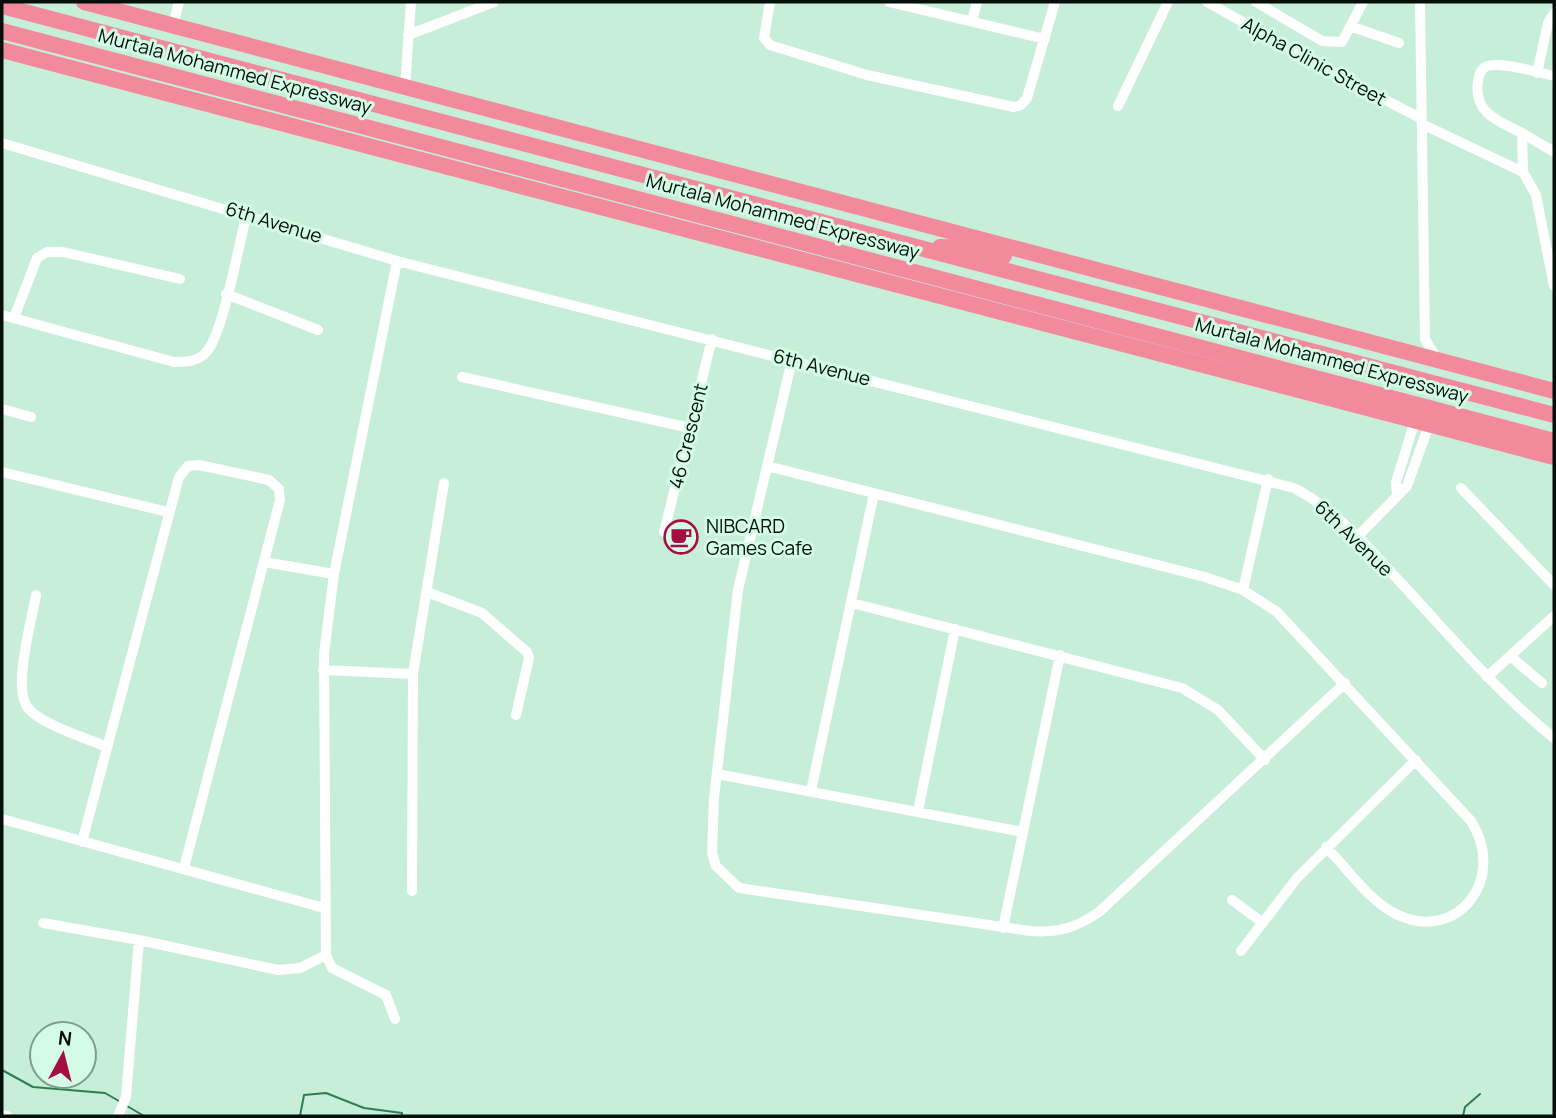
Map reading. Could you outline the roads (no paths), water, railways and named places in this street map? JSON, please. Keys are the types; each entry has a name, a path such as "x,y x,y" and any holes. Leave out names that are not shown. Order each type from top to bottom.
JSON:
{"highway":[{"path":"9,2 32,13"},
{"name":"Murtala Mohammed Expressway","path":"83,2 1554,391"},
{"name":"Murtala Mohammed Expressway","path":"2,6 1554,415"},
{"name":"Murtala Mohammed Expressway","path":"2,34 34,40 1554,441"},
{"name":"Murtala Mohammed Expressway","path":"2,50 1554,457"},
{"path":"915,247 963,248 1044,264 1097,270"},
{"path":"948,281 1014,316"}],"street":[{"path":"173,25 179,2"},
{"path":"405,87 411,2"},
{"path":"408,35 494,2"},
{"path":"770,2 764,38 770,45 867,75 1014,107 1021,105 1027,98 1055,2"},
{"path":"889,2 1045,38"},
{"path":"972,21 977,2"},
{"path":"1118,106 1168,2"},
{"name":"Alpha Clinic Street","path":"1207,2 1422,121 1523,172"},
{"path":"1256,2 1322,41 1342,42 1363,2"},
{"path":"1420,2 1425,339 1438,361"},
{"path":"1537,73 1548,23 1554,13"},
{"path":"1350,26 1399,43"},
{"path":"1554,76 1495,65 1484,67 1479,74 1477,98 1489,117 1554,152"},
{"path":"1522,133 1523,172 1536,195 1554,286"},
{"name":"6th Avenue","path":"2,143 397,261 1268,479 1294,488 1320,502 1358,536 1487,677 1554,738"},
{"path":"2,316 173,362 193,362 206,352 212,341 247,214"},
{"path":"14,318 37,258 47,252 63,252 180,279"},
{"path":"395,1019 386,995 332,968 326,955 323,670 334,574 397,261"},
{"path":"226,294 318,330"},
{"name":"46 Crescent","path":"664,532 712,339"},
{"path":"1408,353 1425,339"},
{"path":"792,360 738,590 717,774 712,853 716,866 740,888 1003,928 1052,932 1084,922 1265,760 1345,683"},
{"path":"462,377 690,428"},
{"path":"2,412 31,417"},
{"path":"1358,536 1397,495 1396,482 1422,423"},
{"path":"82,842 179,477 188,466 200,465 269,480 279,489 280,500 184,868"},
{"path":"767,466 1205,577 1243,590 1277,612 1471,821 1485,851 1482,883 1463,908 1448,916 1413,920 1395,914 1382,904 1326,846"},
{"path":"2,472 168,512"},
{"path":"1243,590 1268,479"},
{"path":"412,891 413,674 444,483"},
{"path":"1461,488 1554,585"},
{"path":"811,791 874,493"},
{"path":"264,562 334,574"},
{"path":"426,592 482,613 527,652 529,658 516,715"},
{"path":"36,595 22,676 22,695 28,708 44,719 107,747"},
{"path":"852,603 1182,688 1218,710 1265,760"},
{"path":"1487,677 1554,616"},
{"path":"918,811 955,629"},
{"path":"1003,928 1060,655"},
{"path":"1510,656 1542,683"},
{"path":"323,670 413,674"},
{"path":"1241,951 1326,846 1416,760"},
{"path":"717,774 1023,832"},
{"path":"2,819 324,908"},
{"path":"1232,900 1264,923"},
{"path":"43,923 139,940 278,970 300,968 326,955"},
{"path":"118,1116 126,1097 139,940"}],"waterway":[{"path":"2,1070 33,1087 105,1093 119,1101"},
{"path":"300,1116 304,1095 326,1093 364,1108 402,1113 402,1116"},
{"path":"1463,1116 1465,1107 1480,1094"},
{"path":"127,1106 144,1116"}],"place":[{"name":"NIBCARD Games Cafe","path":"681,537"}]}
